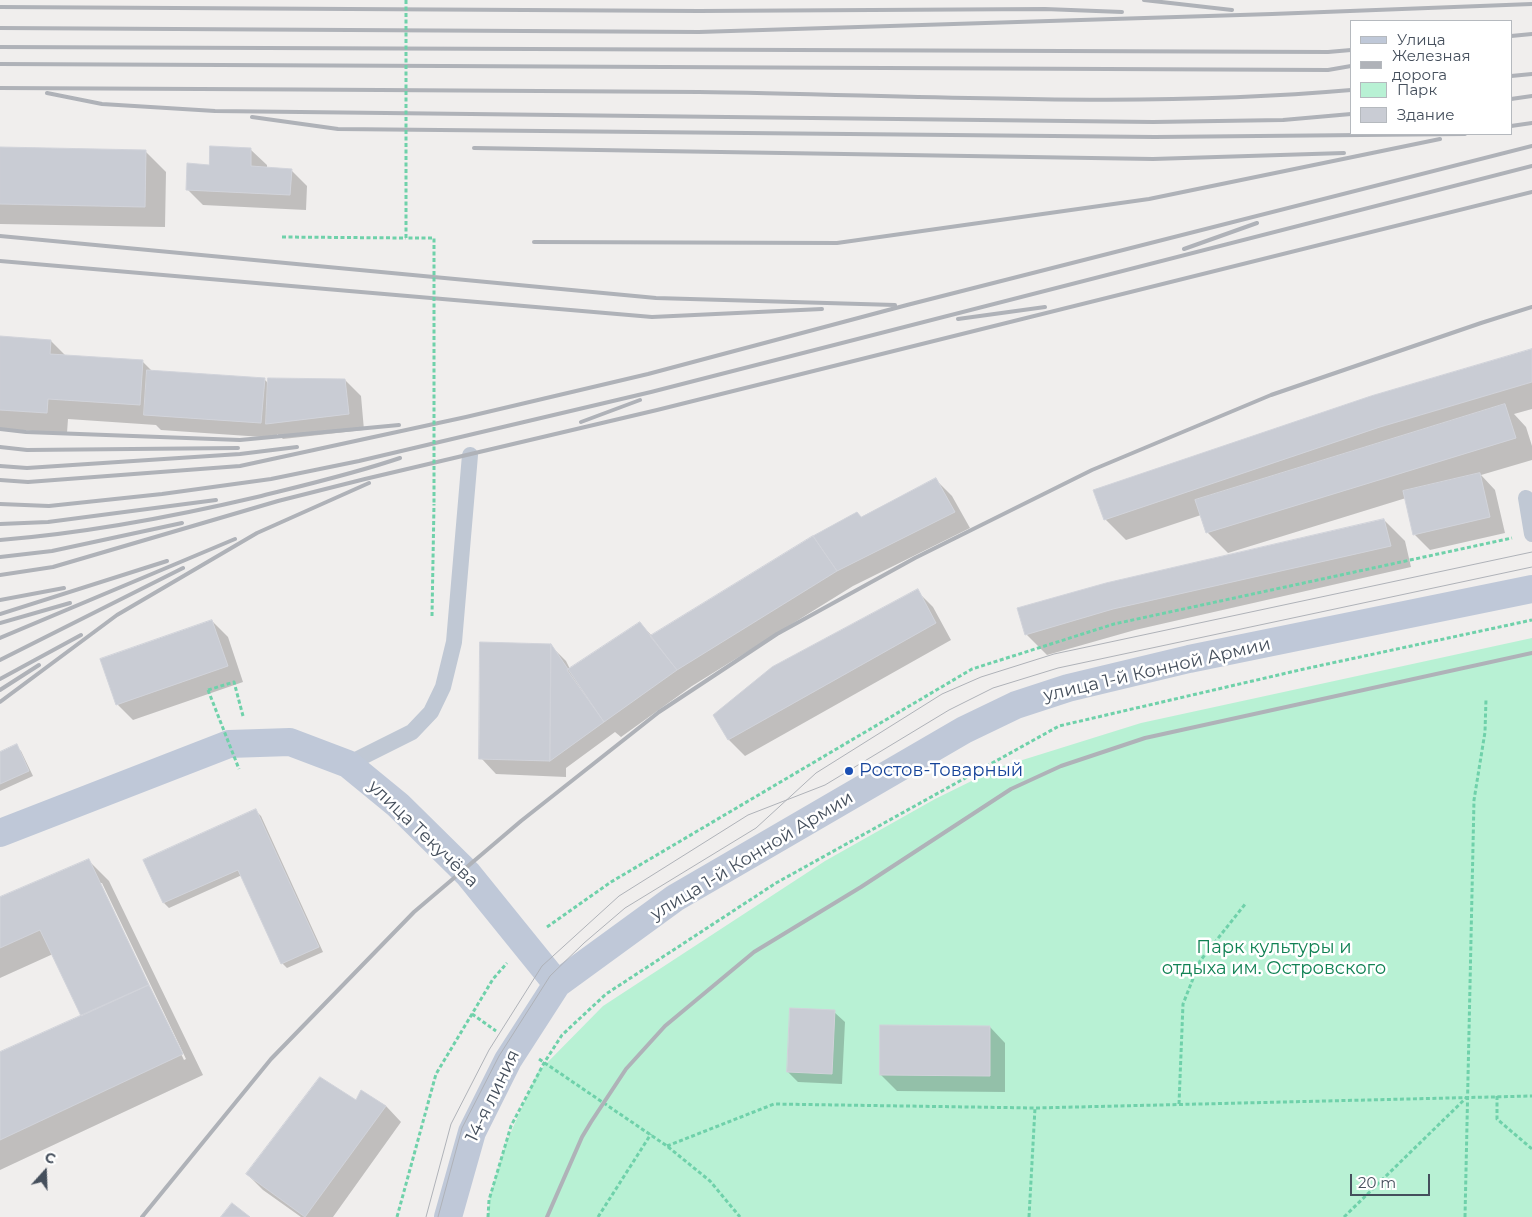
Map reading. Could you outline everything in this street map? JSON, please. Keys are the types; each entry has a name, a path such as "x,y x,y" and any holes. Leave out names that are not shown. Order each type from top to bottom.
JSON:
{"main road":[{"name":"улица 1-й Конной Армии","path":"557,984 675,898 964,730 1016,705 1068,688 1189,659 1532,589"},
{"name":"улица Текучёва","path":"0,833 229,744 290,742 348,764 398,804 468,874 557,984"},
{"name":"14-я линия","path":"448,1217 472,1132 508,1060 557,984"}],"lane":[{"path":"348,764 412,732 431,712 443,687 454,642 470,455"},
{"path":"1526,498 1532,534"}],"path":[{"path":"406,0 406,238"},
{"path":"282,238 434,238 433,582"},
{"path":"488,1217 489,1200 511,1126 562,1035 606,994 776,883 1060,726 1304,668 1532,620"},
{"path":"239,769 208,690 234,682 251,743"},
{"path":"1465,1217 1474,800 1485,732 1486,699"},
{"path":"1179,1104 1183,1004 1200,961 1246,903"},
{"path":"568,1080 667,1146 710,1181 740,1217"},
{"path":"1344,1217 1468,1096"},
{"path":"667,1146 774,1104 1035,1108 1468,1096 1532,1096"},
{"path":"1497,1096 1497,1119 1532,1149"},
{"path":"1029,1217 1035,1108"},
{"path":"598,1217 650,1134"}],"green space":[{"name":"Парк культуры и отдыха им. Островского","path":"1532,638 1532,1217 488,1217 490,1196 506,1143 538,1072 603,1006 825,861 935,799 1000,767 1141,723"}],"building":[{"path":"210,146 251,148 251,166 292,169 290,195 186,190 187,163 209,165"},
{"path":"0,147 146,150 145,207 0,204"},
{"path":"0,336 51,340 50,354 143,360 140,405 48,399 47,413 0,410"},
{"path":"1532,349 1532,382 1380,427 1104,520 1093,490 1371,396"},
{"path":"147,370 265,378 261,423 144,415"},
{"path":"268,378 345,379 349,414 266,424"},
{"path":"1505,404 1516,438 1206,533 1195,500"},
{"path":"1480,473 1490,517 1413,535 1403,491"},
{"path":"936,478 955,512 837,571 813,536 857,512 861,517"},
{"path":"1384,519 1391,546 1113,609 1025,635 1017,608 1106,583"},
{"path":"813,536 837,571 677,670 650,636"},
{"path":"918,589 936,623 728,740 713,715 772,667"},
{"path":"212,620 228,666 116,705 100,659"},
{"path":"640,622 677,670 604,722 567,670"},
{"path":"480,642 551,644 550,761 479,759"},
{"path":"551,644 604,722 550,761"},
{"path":"17,744 29,771 0,784 0,752"},
{"path":"256,809 319,947 281,964 238,870 163,903 143,860"},
{"path":"89,859 149,985 81,1016 40,930 0,948 0,897"},
{"path":"149,985 183,1054 0,1140 0,1052"},
{"path":"790,1008 835,1010 832,1074 787,1072"},
{"path":"880,1025 990,1026 990,1076 880,1075"},
{"path":"320,1077 356,1100 361,1090 386,1106 305,1217 246,1174"},
{"path":"232,1203 250,1217 221,1217"}],"tram line":[{"path":"438,1217 462,1128 499,1056 550,976 584,943 625,908 756,828 816,773 942,694 981,677 1054,654 1532,552"},
{"path":"426,1217 451,1124 489,1050 542,966 619,896 748,815 825,785 949,710 993,688 1058,668 1532,567"}],"railway":[{"path":"1144,0 1232,10"},
{"path":"0,28 699,32 1532,4"},
{"path":"0,7 699,11 1045,9 1122,12"},
{"path":"1512,36 1532,34"},
{"path":"0,47 1328,52 1350,50"},
{"path":"0,64 1328,70 1350,66"},
{"path":"1512,76 1532,74"},
{"path":"0,88 612,91 1107,100 1270,96 1350,90"},
{"path":"47,93 102,104 215,111 1153,122 1283,120 1350,114"},
{"path":"1512,99 1532,96"},
{"path":"252,117 338,129 1155,137 1362,135"},
{"path":"1512,126 1532,123"},
{"path":"534,242 837,243 1149,199 1440,139"},
{"path":"0,480 28,482 240,466 466,417 648,374 907,305 1532,146"},
{"path":"474,148 1153,159 1344,153"},
{"path":"0,504 49,506 162,494 271,479 359,461 651,392 1532,166"},
{"path":"0,575 53,567 278,501 657,410 1532,192"},
{"path":"1184,249 1257,223"},
{"path":"0,236 656,298 895,305"},
{"path":"0,261 652,317 822,309"},
{"path":"958,319 1045,307"},
{"path":"142,1217 271,1059 414,912 521,821 659,712 777,634 915,558 1092,470 1271,395 1532,307"},
{"path":"581,422 640,400"},
{"path":"0,429 26,432 240,440 399,425"},
{"path":"0,447 27,450 238,448"},
{"path":"0,466 27,468 240,454 297,447"},
{"path":"0,540 97,529 193,511 329,479 400,458"},
{"path":"0,702 117,615 257,533 369,483"},
{"path":"0,524 48,522 216,500"},
{"path":"0,557 52,551 182,523"},
{"path":"0,638 235,539"},
{"path":"0,614 167,561"},
{"path":"0,660 183,568"},
{"path":"0,600 64,588"},
{"path":"0,623 70,603"},
{"path":"0,679 81,635"},
{"path":"547,1217 582,1137 591,1122 626,1069 665,1026 754,952 861,887 1011,789 1061,766 1145,738 1532,653"},
{"path":"0,690 39,665"}],"place":[{"name":"Ростов-Товарный","path":"849,771"}]}
